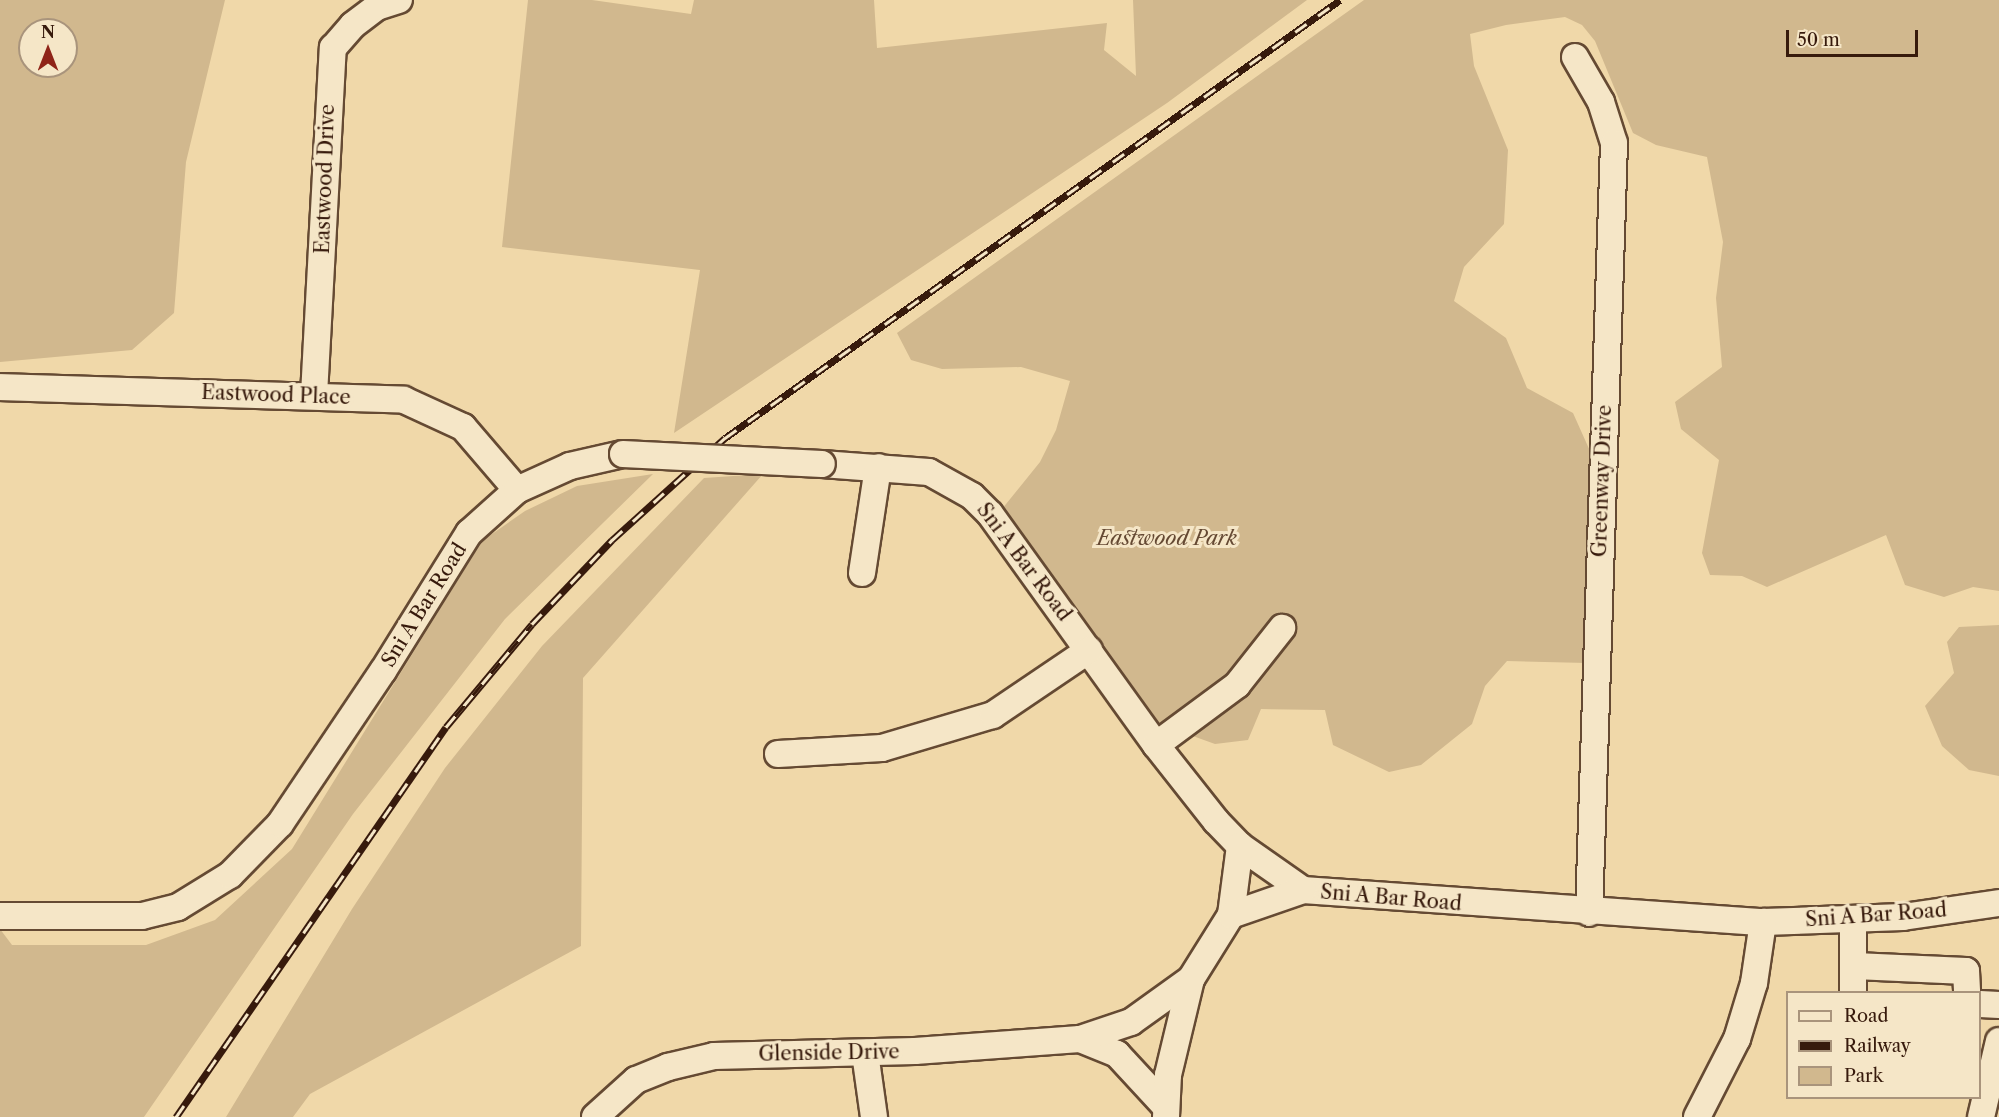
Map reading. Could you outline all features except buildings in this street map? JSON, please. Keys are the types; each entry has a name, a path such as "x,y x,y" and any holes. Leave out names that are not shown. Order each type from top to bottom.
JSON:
{"street":[{"name":"Eastwood Drive","path":"314,395 333,48 361,19 377,7 399,0"},
{"name":"Greenway Drive","path":"1575,57 1601,102 1614,143 1589,913"},
{"name":"Eastwood Place","path":"0,387 314,395 404,400 463,427 517,490"},
{"name":"Sni A Bar Road","path":"0,916 142,916 178,907 230,875 280,824 383,671 469,533 517,490 570,466 623,454 878,467 929,472 972,496 1089,650 1156,745 1240,846 1303,890 1589,913 1762,922 1903,917 1999,903"},
{"path":"862,573 878,467"},
{"path":"1156,745 1237,685 1282,628"},
{"path":"778,754 882,748 993,715 1089,650"},
{"path":"1166,1112 1168,1075 1191,979 1231,915 1240,846"},
{"path":"1231,915 1303,890"},
{"path":"1853,991 1854,919"},
{"path":"1697,1117 1737,1039 1754,983 1762,922"},
{"path":"1855,966 1966,970 1967,991"},
{"name":"Glenside Drive","path":"595,1117 636,1080 702,1058 865,1053 1080,1039 1131,1022 1191,979"},
{"path":"1981,1004 1999,1005"},
{"name":"Glenside Drive","path":"1080,1039 1117,1054 1166,1112"},
{"path":"1981,1117 1999,1041"},
{"path":"865,1053 874,1117"}],"green space":[{"path":"0,0 225,0 186,162 174,313 132,350 0,362"},
{"path":"528,0 592,0 691,14 694,0 874,0 877,48 1107,23 1104,50 1136,76 1133,0 1307,0 1167,103 674,433 700,270 502,247"},
{"name":"Eastwood Park","path":"1364,0 1999,0 1999,591 1973,587 1944,597 1905,585 1886,535 1767,587 1742,576 1710,575 1702,553 1719,460 1681,429 1675,402 1722,367 1716,298 1723,242 1707,157 1656,145 1633,133 1595,41 1582,25 1565,17 1506,25 1470,34 1474,66 1508,150 1504,224 1464,267 1454,301 1506,338 1527,388 1573,413 1590,451 1587,663 1507,661 1485,686 1472,724 1421,765 1389,772 1333,745 1325,710 1261,709 1248,740 1215,744 1154,722 1002,509 1040,462 1056,430 1070,381 1021,367 942,369 911,360 897,333"},
{"path":"653,474 505,619 353,814 144,1117 0,1117 0,929 12,945 146,945 215,920 292,849 482,541 525,511 577,486"},
{"path":"763,474 583,678 581,946 310,1094 293,1117 226,1117 352,909 445,768 542,646 704,478"},
{"path":"1999,625 1999,776 1969,770 1942,746 1925,706 1954,673 1947,642 1959,627"}],"railway":[{"path":"176,1117 446,727 532,624 612,540 725,438 1340,0"}]}
